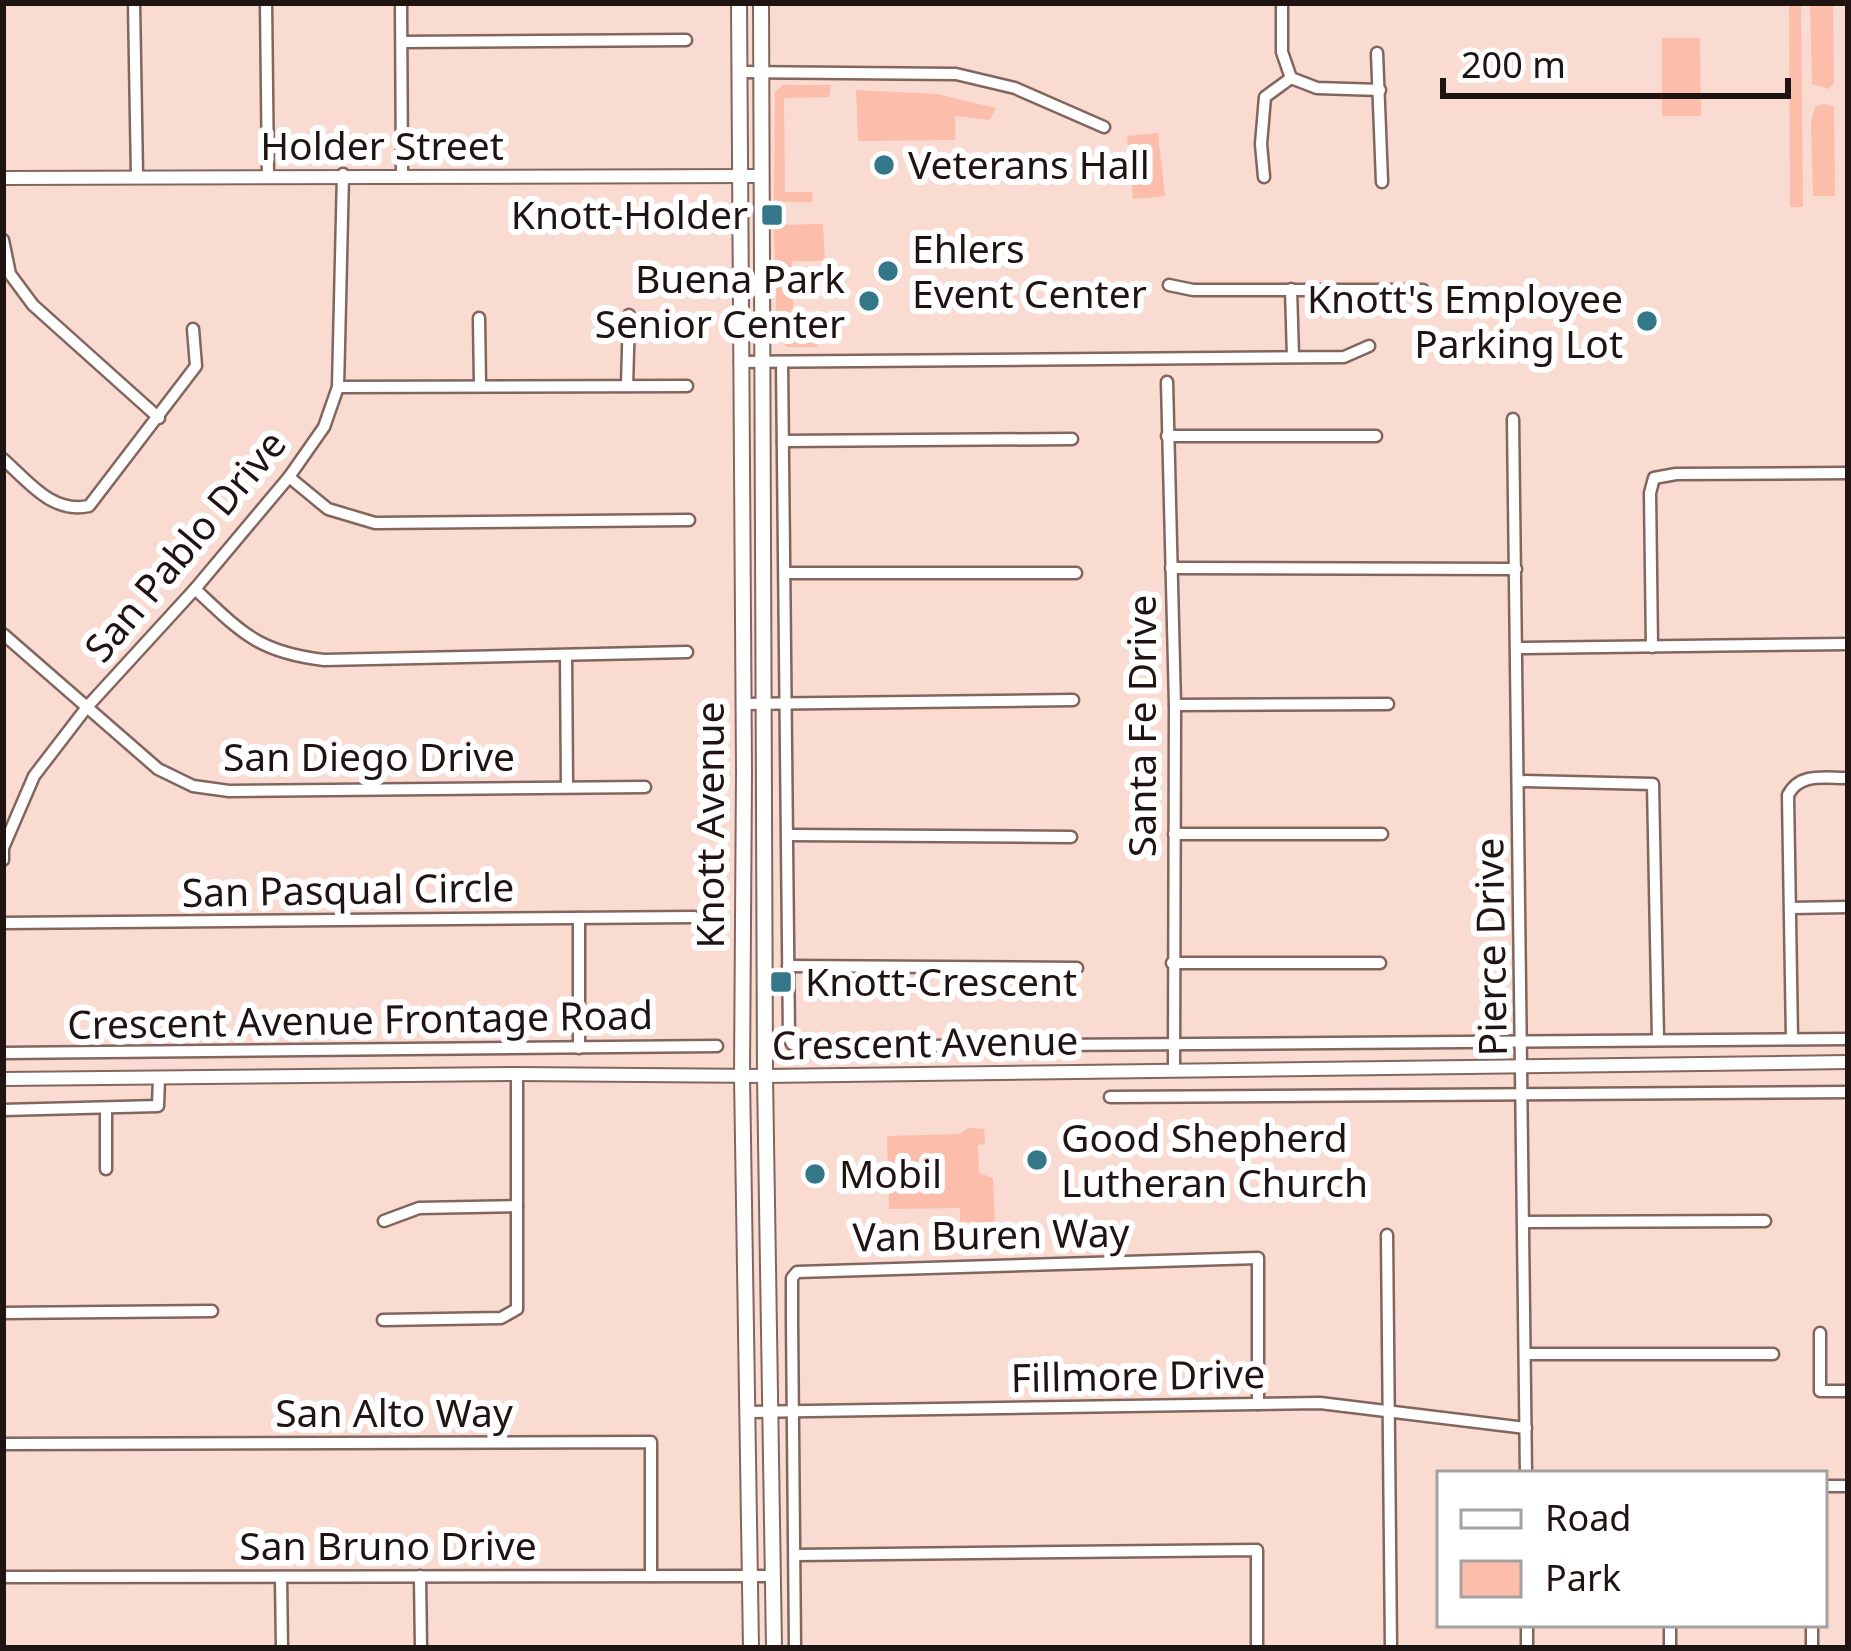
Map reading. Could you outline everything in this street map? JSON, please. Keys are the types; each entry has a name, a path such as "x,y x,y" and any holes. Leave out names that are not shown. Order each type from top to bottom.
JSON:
{"main road":[{"name":"Knott Avenue","path":"739,3 742,1076 752,1648"},
{"name":"Knott Avenue","path":"761,3 765,1076 774,1648"},
{"path":"746,1278 769,1278"}],"street":[{"path":"134,3 137,176"},
{"path":"266,3 268,177"},
{"path":"401,3 402,175"},
{"path":"1282,3 1282,52 1291,77 1317,88 1380,90"},
{"path":"402,42 686,40"},
{"path":"1377,53 1382,182"},
{"path":"740,72 956,74 1015,88 1104,127"},
{"path":"1264,177 1264,98 1291,77"},
{"name":"San Pablo Drive","path":"3,860 3,848 34,776 87,707 289,477 324,427 338,387 343,174"},
{"name":"Holder Street","path":"3,178 761,176"},
{"path":"3,240 10,274 33,304 158,418"},
{"path":"1169,285 1192,290 1423,290"},
{"path":"1291,289 1293,357"},
{"path":"627,386 629,315"},
{"path":"479,318 480,386"},
{"path":"3,459 49,500 70,510 89,506 196,366 193,329"},
{"path":"740,362 1344,357 1369,346"},
{"path":"782,362 788,967 1077,968"},
{"name":"Santa Fe Drive","path":"1167,382 1175,705 1174,1070"},
{"path":"338,387 687,386"},
{"name":"Pierce Drive","path":"1514,419 1526,1471"},
{"path":"1167,436 1376,436"},
{"path":"783,441 1072,439"},
{"path":"1652,647 1650,493 1654,478 1848,473"},
{"path":"289,477 328,508 375,523 689,520"},
{"path":"1172,568 1516,569"},
{"path":"785,573 1076,573"},
{"path":"195,589 249,639 285,655 324,660 687,652"},
{"name":"San Diego Drive","path":"3,634 158,769 194,785 229,790 645,787"},
{"path":"1518,648 1848,644"},
{"path":"566,656 567,785"},
{"path":"744,704 1072,700"},
{"path":"1175,705 1388,704"},
{"path":"1792,1039 1788,795 1805,778 1848,778"},
{"path":"1519,781 1653,784 1658,1039"},
{"path":"1174,834 1382,834"},
{"path":"790,835 1071,837"},
{"path":"1791,908 1848,908"},
{"name":"San Pasqual Circle","path":"3,923 694,917"},
{"path":"579,918 579,1048"},
{"path":"1172,963 1380,963"},
{"name":"Crescent Avenue","path":"788,967 792,1044 802,1047 1848,1039"},
{"name":"Crescent Avenue Frontage Road","path":"3,1053 717,1046"},
{"name":"Crescent Avenue","path":"3,1079 765,1076 1848,1062"},
{"path":"383,1320 501,1318 518,1309 517,1074"},
{"name":"Crescent Avenue Frontage Road","path":"3,1110 158,1106 159,1078"},
{"path":"1110,1096 1848,1092"},
{"path":"106,1108 106,1169"},
{"path":"384,1221 418,1208 517,1205"},
{"path":"1523,1222 1765,1221"},
{"path":"1388,1235 1391,1648"},
{"name":"Van Buren Way","path":"792,1411 792,1278 796,1272 1258,1258 1258,1404"},
{"path":"3,1313 212,1311"},
{"path":"1820,1333 1820,1390 1848,1391"},
{"path":"1525,1354 1773,1354"},
{"name":"Fillmore Drive","path":"749,1412 1319,1403 1526,1428"},
{"path":"792,1411 795,1648"},
{"name":"San Alto Way","path":"3,1444 651,1442 651,1576"},
{"path":"796,1555 1258,1550 1256,1648"},
{"path":"420,1576 421,1648"},
{"name":"San Bruno Drive","path":"3,1577 774,1576"},
{"path":"281,1577 282,1648"}],"green space":[{"path":"1789,3 1801,3 1803,207 1790,207"},
{"path":"1810,3 1833,3 1834,83 1829,89 1812,84"},
{"path":"1662,38 1700,38 1701,116 1662,116"},
{"path":"783,85 831,85 829,97 784,98 785,192 813,192 812,202 774,202 775,92"},
{"path":"856,90 937,94 996,108 990,120 955,116 955,140 858,141"},
{"path":"1815,107 1834,107 1835,196 1813,196 1811,122"},
{"path":"1158,133 1165,196 1133,199 1127,136"},
{"path":"823,224 825,261 792,261 794,337 810,339 811,334 830,333 830,339 818,339 817,347 787,347 777,338 774,229 776,225"},
{"path":"968,1128 984,1129 985,1144 978,1145 979,1173 993,1178 995,1222 960,1222 960,1208 889,1209 887,1136 960,1134"}],"place":[{"name":"Veterans Hall","path":"884,165"},
{"name":"Knott-Holder","path":"772,215"},
{"name":"Ehlers Event Center","path":"888,271"},
{"name":"Buena Park Senior Center","path":"869,301"},
{"name":"Knott's Employee Parking Lot","path":"1647,321"},
{"name":"Knott-Crescent","path":"781,982"},
{"name":"Good Shepherd Lutheran Church","path":"1037,1160"},
{"name":"Mobil","path":"815,1174"}]}
